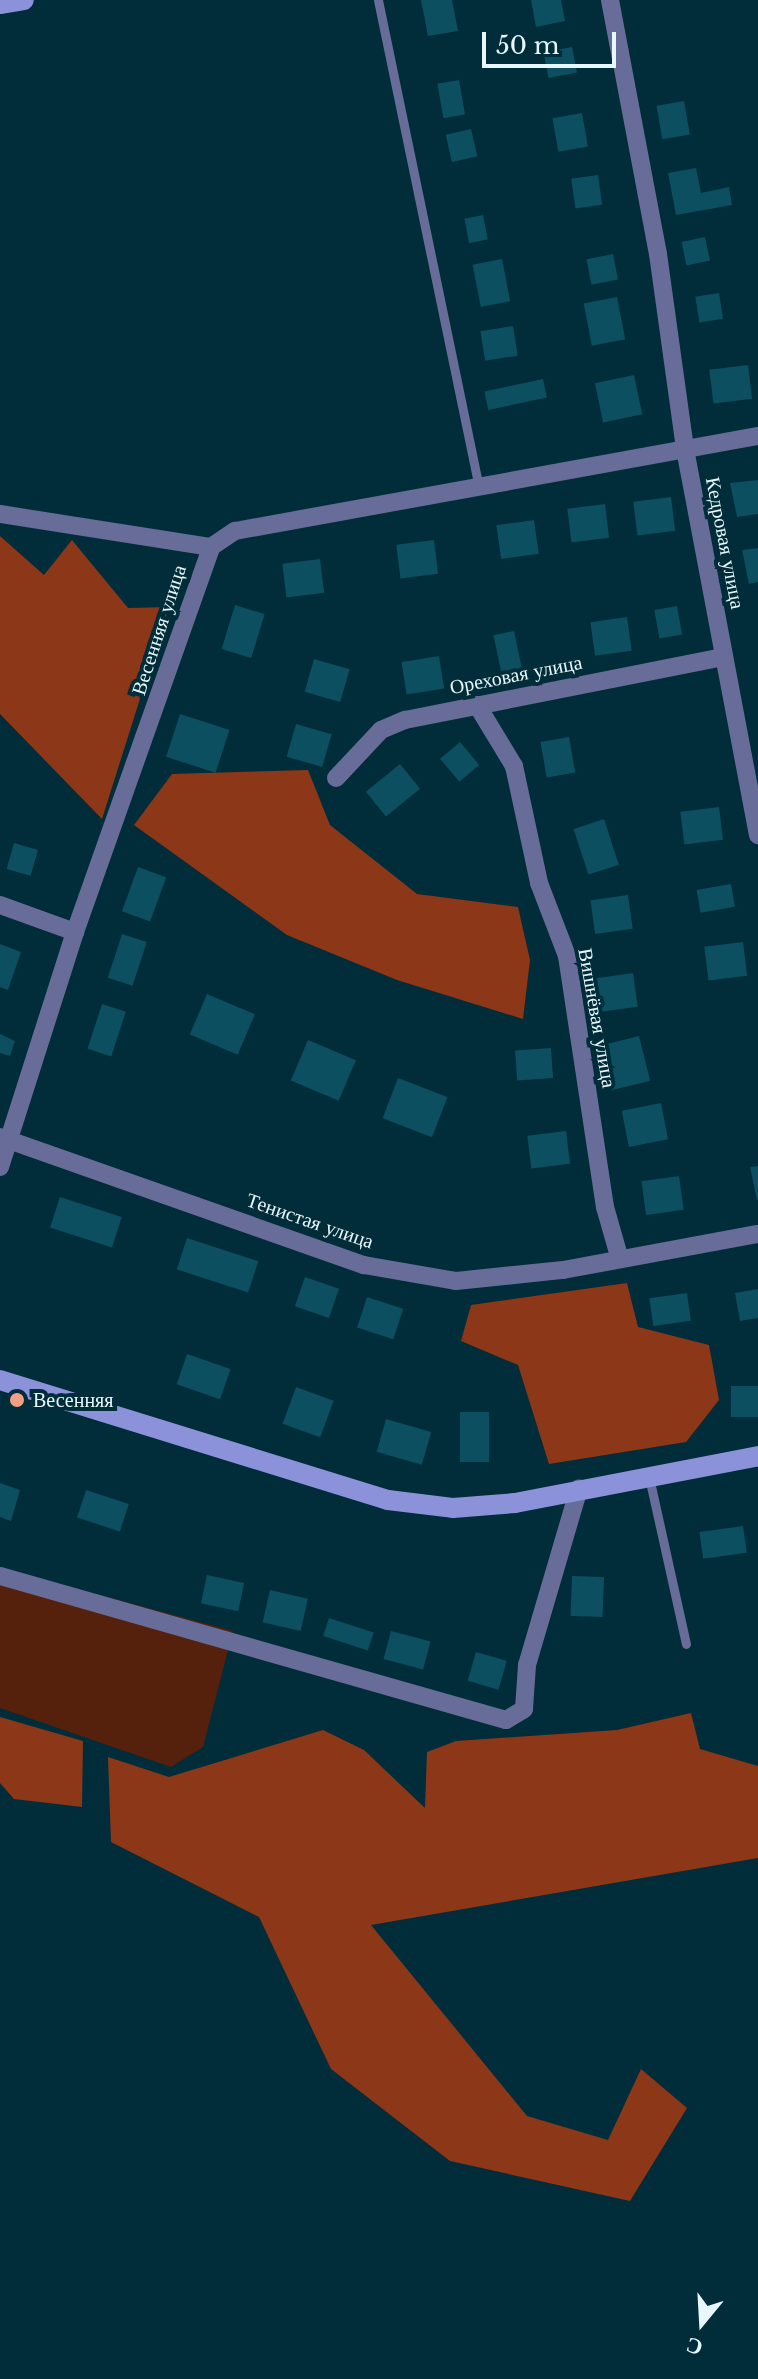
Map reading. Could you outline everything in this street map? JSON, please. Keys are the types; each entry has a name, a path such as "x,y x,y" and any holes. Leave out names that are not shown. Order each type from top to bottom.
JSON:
{"street":[{"path":"0,4 24,0"},
{"name":"Кедровая улица","path":"610,0 658,254 685,449 758,835"},
{"name":"Весенняя улица","path":"0,1167 4,1138 211,547 235,531 758,436"},
{"path":"0,514 211,547"},
{"name":"Ореховая улица","path":"336,778 381,730 477,705 724,657"},
{"name":"Вишнёвая улица","path":"477,705 514,766 539,883 567,956 605,1207 619,1256"},
{"path":"0,905 75,932"},
{"name":"Тенистая улица","path":"4,1138 364,1265 456,1281 563,1270 619,1256 758,1234"},
{"path":"0,1380 388,1500 453,1508 515,1503 648,1474 758,1456"},
{"path":"0,1576 506,1720 524,1709 527,1665 579,1488"}],"lane":[{"path":"378,0 479,486"},
{"path":"648,1474 686,1644"}],"shaded area":[{"path":"0,536 44,575 72,540 128,608 169,607 102,819 0,714"},
{"path":"308,770 330,825 417,894 518,907 530,960 523,1019 397,980 287,935 134,825 172,774"},
{"path":"627,1283 638,1327 709,1345 719,1400 686,1442 549,1464 518,1365 461,1341 471,1305"},
{"path":"0,1568 233,1631 203,1747 171,1767 0,1708"},
{"path":"691,1713 700,1749 758,1766 758,1858 371,1925 527,2116 608,2140 641,2069 687,2108 630,2201 450,2161 331,2069 259,1917 111,1842 108,1757 169,1777 323,1730 364,1750 425,1808 427,1752 456,1741 617,1730"},
{"path":"0,1717 83,1741 82,1807 14,1799 0,1783"}],"building":[{"path":"421,0 452,0 458,31 428,36"},
{"path":"531,0 561,0 565,21 536,27"},
{"path":"572,47 577,73 548,78 544,53"},
{"path":"459,80 465,114 443,118 437,84"},
{"path":"684,101 690,134 662,139 656,106"},
{"path":"582,113 588,146 558,152 552,118"},
{"path":"471,129 477,156 452,162 446,135"},
{"path":"696,168 701,193 729,187 732,205 676,215 668,173"},
{"path":"598,175 602,205 575,208 571,179"},
{"path":"483,215 488,240 469,243 464,219"},
{"path":"705,237 710,260 687,265 682,242"},
{"path":"613,254 618,280 591,285 586,259"},
{"path":"502,259 510,301 481,307 473,265"},
{"path":"719,293 723,319 699,322 695,297"},
{"path":"617,297 625,339 592,346 584,303"},
{"path":"513,326 518,356 485,361 480,331"},
{"path":"748,365 752,399 713,403 709,370"},
{"path":"634,375 642,414 603,422 595,383"},
{"path":"543,379 547,398 488,410 484,391"},
{"path":"758,480 758,514 737,517 730,483"},
{"path":"671,497 675,531 637,535 633,502"},
{"path":"605,504 609,538 571,542 567,509"},
{"path":"534,520 539,554 501,559 496,525"},
{"path":"434,540 438,574 400,578 396,545"},
{"path":"758,548 758,582 749,584 742,550"},
{"path":"320,559 324,593 286,597 282,564"},
{"path":"235,605 265,614 251,658 222,649"},
{"path":"677,606 682,635 659,639 654,610"},
{"path":"627,617 632,651 595,656 590,622"},
{"path":"514,631 523,675 503,679 493,635"},
{"path":"439,656 444,689 407,695 401,662"},
{"path":"314,659 350,669 340,702 305,692"},
{"path":"180,714 229,730 216,773 166,757"},
{"path":"296,724 332,734 322,767 287,757"},
{"path":"569,737 575,772 547,777 540,742"},
{"path":"460,742 479,765 459,782 440,759"},
{"path":"400,764 420,789 386,817 366,792"},
{"path":"719,807 723,840 684,845 680,812"},
{"path":"604,819 619,865 588,875 574,829"},
{"path":"14,843 38,850 31,876 7,869"},
{"path":"138,867 166,877 150,921 122,911"},
{"path":"731,884 735,907 701,913 697,890"},
{"path":"628,895 633,929 595,934 590,900"},
{"path":"122,934 147,942 133,986 108,978"},
{"path":"743,942 747,976 708,980 704,947"},
{"path":"0,944 21,952 8,990 0,987"},
{"path":"633,973 638,1007 601,1012 596,978"},
{"path":"207,994 255,1014 238,1055 190,1035"},
{"path":"102,1004 126,1012 111,1056 87,1049"},
{"path":"0,1034 15,1041 10,1056 0,1053"},
{"path":"639,1036 650,1081 611,1090 600,1046"},
{"path":"308,1040 356,1060 339,1101 291,1081"},
{"path":"551,1048 553,1078 517,1080 515,1051"},
{"path":"398,1078 447,1097 432,1137 383,1118"},
{"path":"661,1103 668,1139 629,1147 622,1111"},
{"path":"566,1131 570,1164 531,1169 527,1136"},
{"path":"758,1166 758,1200 757,1200 750,1167"},
{"path":"679,1176 684,1210 646,1215 641,1181"},
{"path":"60,1197 122,1217 112,1248 50,1227"},
{"path":"187,1238 258,1261 248,1293 177,1269"},
{"path":"305,1277 339,1289 329,1318 295,1306"},
{"path":"758,1289 758,1318 740,1321 735,1293"},
{"path":"687,1293 691,1321 653,1326 649,1298"},
{"path":"367,1297 403,1309 393,1339 357,1327"},
{"path":"187,1354 230,1369 220,1399 177,1384"},
{"path":"731,1386 758,1386 758,1417 731,1417"},
{"path":"296,1387 334,1401 320,1437 283,1424"},
{"path":"460,1412 489,1412 489,1462 460,1462"},
{"path":"386,1419 431,1432 422,1465 377,1452"},
{"path":"0,1483 20,1490 11,1521 0,1517"},
{"path":"86,1490 129,1504 120,1531 77,1518"},
{"path":"743,1526 747,1553 703,1559 699,1532"},
{"path":"207,1575 244,1583 238,1611 201,1603"},
{"path":"572,1576 604,1577 603,1617 571,1616"},
{"path":"270,1590 308,1599 301,1631 263,1622"},
{"path":"329,1618 374,1633 368,1651 323,1636"},
{"path":"391,1631 431,1642 423,1670 383,1659"},
{"path":"476,1652 507,1661 498,1690 468,1681"}],"place":[{"name":"Весенняя","path":"17,1400"}]}
